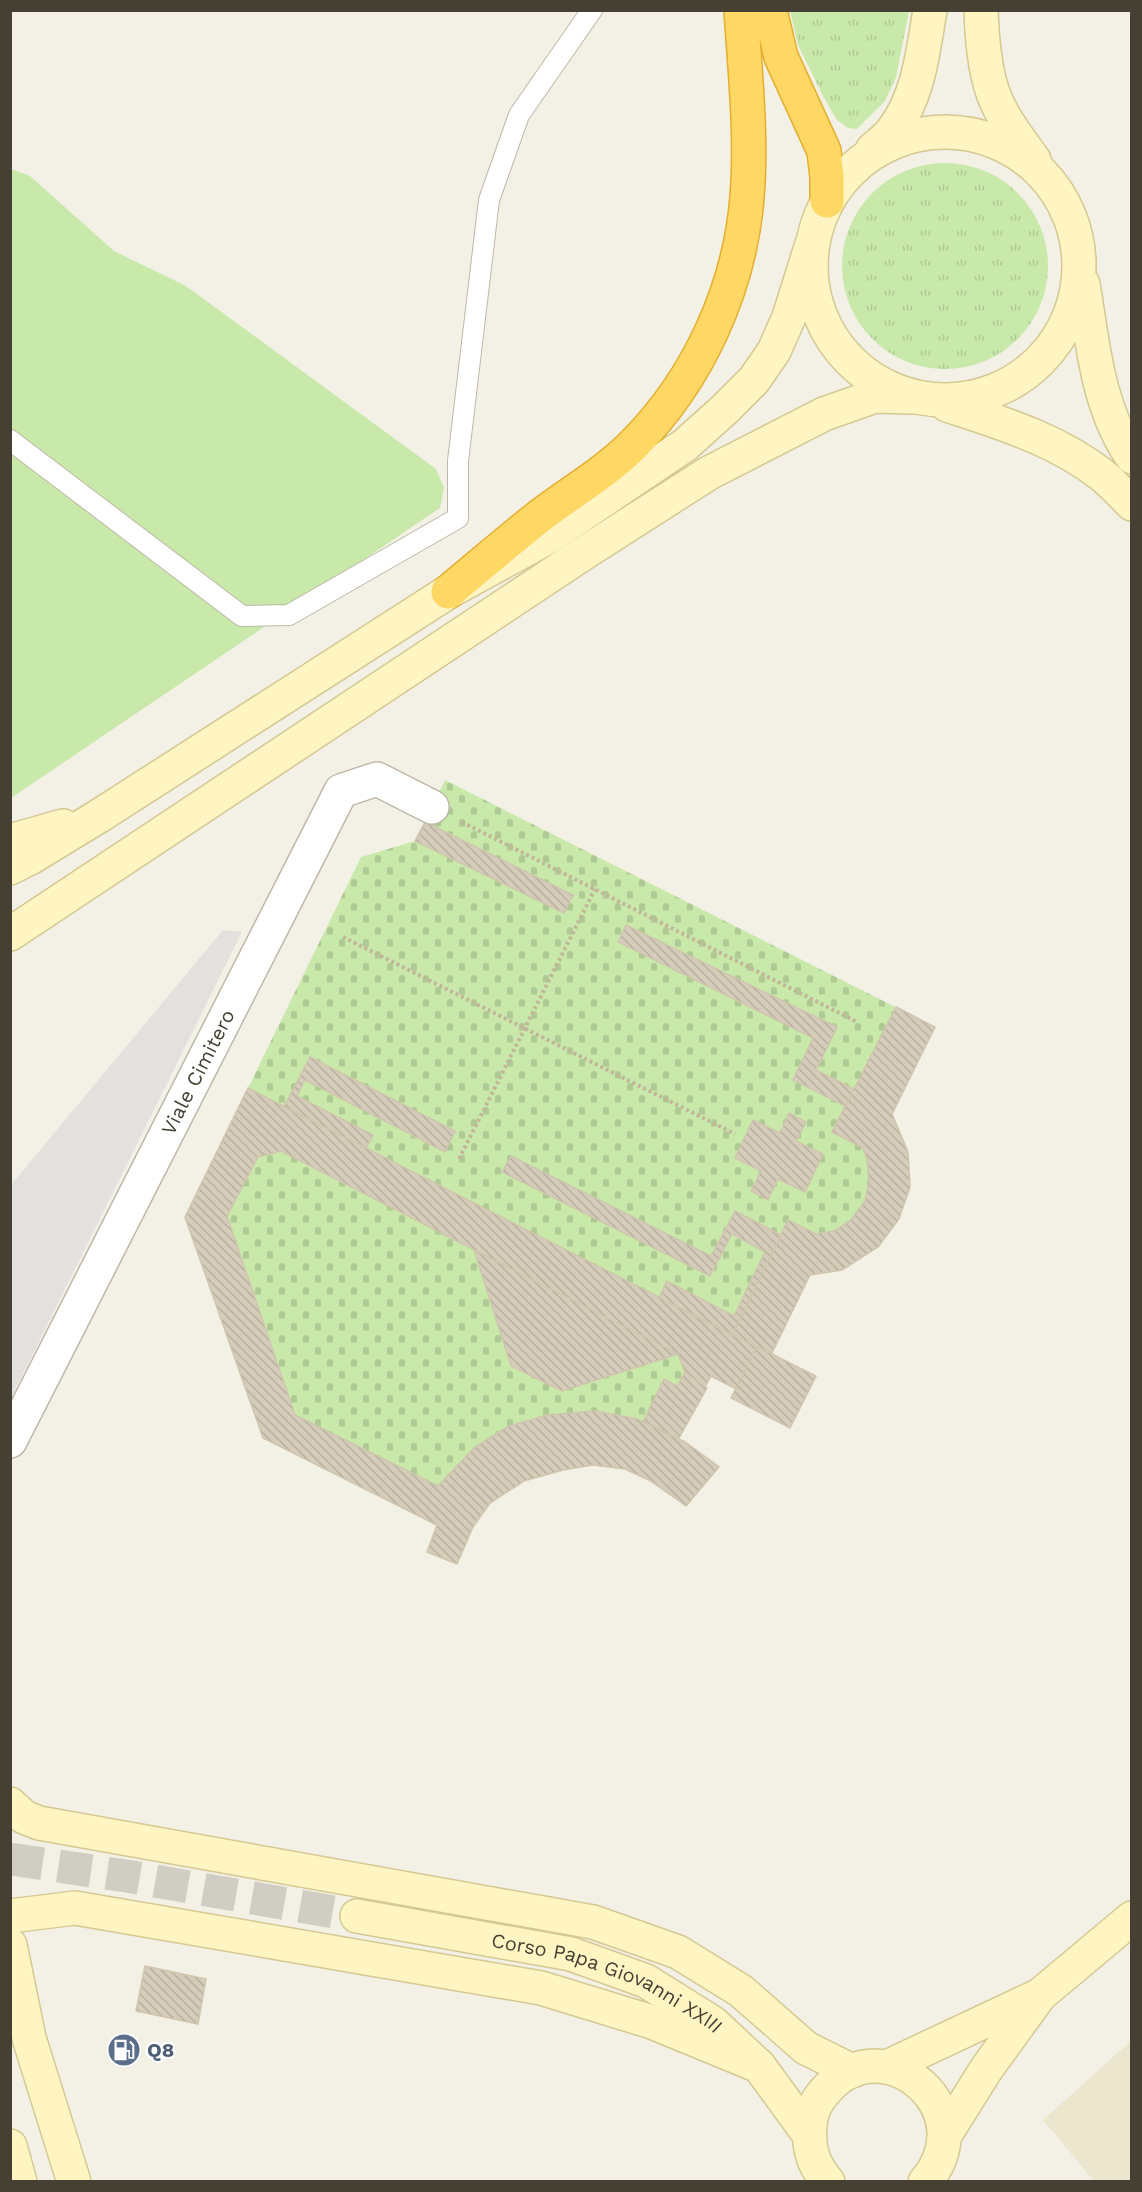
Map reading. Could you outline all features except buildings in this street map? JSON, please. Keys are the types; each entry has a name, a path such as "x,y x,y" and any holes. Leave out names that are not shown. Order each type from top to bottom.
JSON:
{"highway":[{"path":"448,592 536,519 605,469 634,444 665,408 692,369 714,327 741,244 747,197 749,152 741,10"},
{"path":"770,10 781,57 824,151 827,201"}],"street":[{"path":"10,868 99,816 448,592 550,536 685,445 726,409 754,380 774,351 789,317 827,201 843,178 893,131 907,108 919,71 930,10"},
{"path":"981,10 983,50 993,94 1012,129 1067,207 1078,239 1081,273 1099,378 1107,410 1131,457"},
{"path":"863,159 898,139 939,131 980,136 1017,152 1048,178"},
{"path":"812,244 811,284 822,322 844,355 874,381 1023,431 1060,447 1102,475 1131,504"},
{"path":"10,934 574,559 709,473 804,424 875,396 924,399 980,398 1019,381 1050,352 1072,315 1081,273"},
{"name":"Viale Cimitero","path":"10,1441 341,791 377,779 432,807"},
{"path":"10,841 99,816"},
{"path":"10,1804 24,1817 39,1823 593,1922 678,1952 741,1991 806,2048 852,2071"},
{"path":"10,1916 75,1908 541,1988 652,2022 759,2066"},
{"name":"Corso Papa Giovanni XXIII","path":"357,1916 571,1954 646,1981 713,2023 759,2066 808,2133"},
{"path":"945,2135 987,2068 1040,1995 1131,1918"},
{"path":"10,1945 29,2038 74,2181"},
{"path":"887,2067 1040,1995"},
{"path":"828,2181 819,2171 811,2153 808,2133 812,2113 820,2095 834,2081 852,2071 869,2067 887,2067 905,2073 921,2084 934,2098 942,2116 945,2135 942,2154 931,2178"},
{"path":"10,2146 20,2181"}],"lane":[{"path":"10,440 242,616 289,615 458,518 458,461 489,200 519,115 592,10"}],"path":[{"path":"432,807 858,1022"},
{"path":"459,1159 595,889"},
{"path":"343,937 735,1134"}],"shaded area":[{"path":"223,930 242,932 11,1398 11,1185"},
{"path":"1131,2041 1131,2181 1094,2181 1043,2120"}],"green space":[{"path":"790,11 909,11 896,77 885,101 857,129 848,128 837,120 824,98 798,45"},
{"path":"935,163 955,163 975,167 994,175 1018,193 1031,209 1040,226 1048,256 1044,296 1040,306 1031,323 1018,339 994,357 975,365 955,369 935,369 915,365 896,357 880,346 865,331 854,315 846,296 842,276 842,256 846,236 854,217 865,201 880,186 896,175 915,167"},
{"path":"11,169 30,176 114,251 186,286 436,469 444,488 440,508 11,798"},
{"path":"445,780 935,1027 892,1114 908,1152 910,1187 899,1219 878,1247 842,1270 810,1275 772,1353 816,1376 790,1428 731,1398 735,1389 711,1376 679,1438 719,1467 686,1506 665,1491 627,1470 594,1465 555,1471 517,1484 490,1504 475,1524 457,1564 427,1552 437,1525 263,1438 185,1217 361,857 415,841"}],"tunnel":[{"path":"10,1859 126,1876 357,1916"}],"place":[{"name":"Q8","path":"124,2050"}]}
